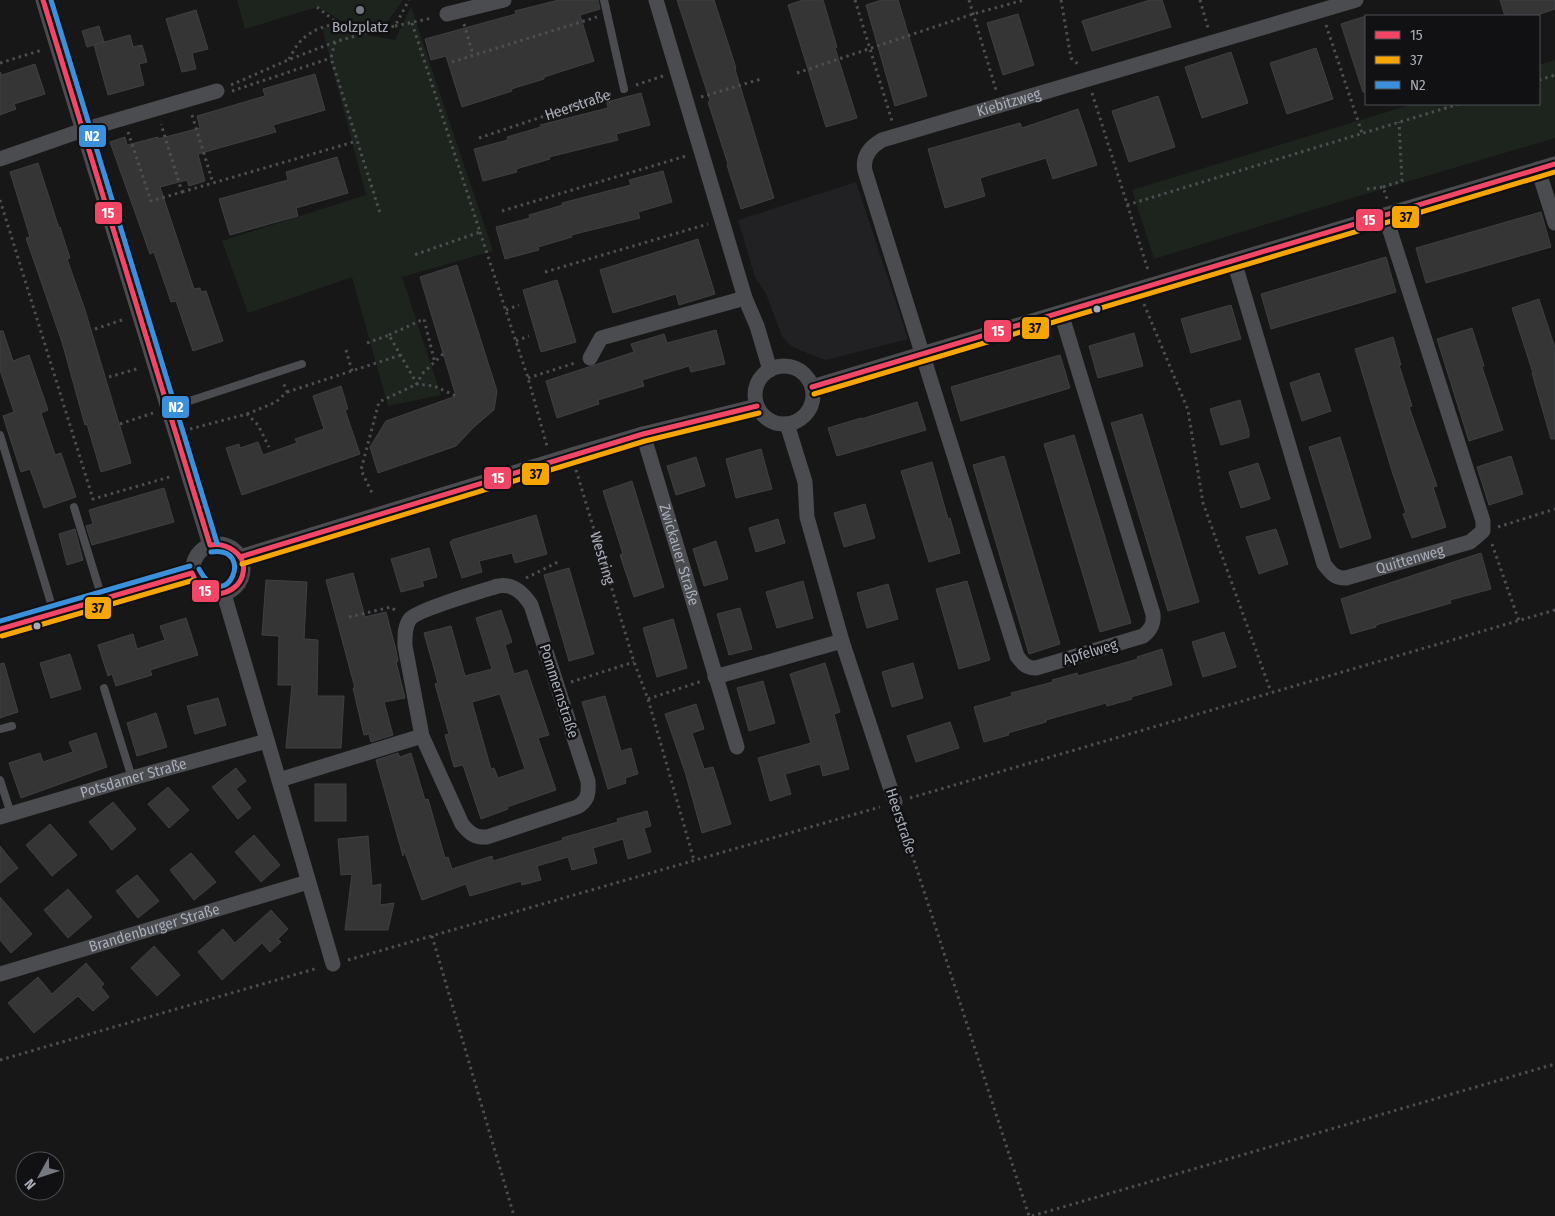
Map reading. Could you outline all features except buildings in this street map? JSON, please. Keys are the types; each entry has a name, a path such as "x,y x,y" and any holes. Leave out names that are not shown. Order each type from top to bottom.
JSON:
{"street":[{"path":"43,0 210,545"},
{"path":"455,8 504,0"},
{"path":"656,0 745,298 758,326 770,370"},
{"name":"Kiebitzweg","path":"923,354 864,165 866,154 873,146 882,140 1322,10 1336,3 1356,0"},
{"path":"0,159 83,130 217,91"},
{"path":"812,388 1555,164"},
{"path":"1538,170 1555,223"},
{"path":"1389,214 1483,522 1483,531"},
{"name":"Quittenweg","path":"1234,261 1324,564 1331,574 1338,578 1346,578 1470,542 1483,531"},
{"path":"590,358 601,338 745,298"},
{"name":"Apfelweg","path":"923,354 1017,656 1028,668 1036,668 1143,636 1150,631 1154,622 1061,313"},
{"path":"785,366 796,369 806,376 812,388 813,394 809,409 797,420 787,424 771,421 762,414 755,398 757,383 761,377 770,370 785,366"},
{"path":"240,557 642,434 758,406"},
{"name":"Heerstraße","path":"787,424 803,471 807,517 842,641 895,802"},
{"name":"Zwickauer Straße","path":"642,434 736,747"},
{"path":"224,544 232,548 240,557 243,564 242,578 238,585 224,594 216,594 204,590 195,580 192,573 195,557 200,551 210,545 224,544"},
{"path":"0,629 192,573"},
{"path":"409,620 420,612 498,586 510,586"},
{"name":"Pommernstraße","path":"409,620 404,635 405,646 422,736 462,824 473,835 479,838 487,838 577,807 587,797 589,789 531,604 525,595 510,586"},
{"path":"224,594 333,964"},
{"path":"715,677 842,641"},
{"path":"279,780 422,736"},
{"name":"Potsdamer Straße","path":"6,816 132,778 267,741"},
{"name":"Brandenburger Straße","path":"0,974 308,882"}],"lane":[{"path":"604,0 624,89"},
{"path":"168,408 302,364"},
{"path":"0,436 54,613"},
{"path":"74,507 102,598"},
{"path":"104,688 132,778"},
{"path":"0,729 12,726"},
{"path":"0,780 6,816"}],"path":[{"path":"395,26 409,0"},
{"path":"855,0 896,136"},
{"path":"969,0 1001,105"},
{"path":"796,73 973,14 1024,0"},
{"path":"1061,0 1071,58 1082,67 1088,80 1128,205 1145,287 1188,410 1203,502 1271,692"},
{"path":"1200,0 1212,42"},
{"path":"317,7 337,24"},
{"path":"217,91 335,42 382,28 412,23 455,8 473,55"},
{"path":"1322,10 1362,133"},
{"path":"452,62 607,13"},
{"path":"412,23 528,378 552,461"},
{"path":"288,60 304,38 326,25 337,24 382,28"},
{"path":"335,42 331,58 380,213"},
{"path":"0,63 57,46"},
{"path":"217,91 230,92 331,58"},
{"name":"Heerstraße","path":"479,138 677,71"},
{"path":"1540,80 1555,75"},
{"path":"686,102 761,79"},
{"path":"187,100 213,184"},
{"path":"1128,205 1456,105"},
{"path":"156,109 182,192"},
{"path":"124,118 151,201 357,141"},
{"path":"1367,189 1402,181 1399,122"},
{"path":"502,211 701,152"},
{"path":"1383,186 1389,214"},
{"path":"0,200 93,499 188,472"},
{"path":"545,272 722,220"},
{"path":"414,256 480,232"},
{"path":"506,310 519,305"},
{"path":"95,329 140,314"},
{"path":"367,343 390,335 424,319 435,363"},
{"path":"390,335 417,384"},
{"path":"516,341 529,336"},
{"path":"346,350 352,371"},
{"path":"417,384 422,374 443,354"},
{"path":"176,433 247,414 276,402 287,392 401,355"},
{"path":"528,378 590,358"},
{"path":"109,378 155,364"},
{"path":"279,372 287,392"},
{"path":"372,493 360,470 379,402 417,384 434,386 456,396"},
{"path":"120,424 168,408"},
{"path":"247,414 258,425 269,447"},
{"name":"Westring","path":"572,455 634,662 648,699 694,860"},
{"path":"1519,621 1491,541 1483,531 1555,509"},
{"path":"510,586 558,562"},
{"path":"349,617 391,607 409,620"},
{"path":"0,1060 1555,610"},
{"path":"556,686 634,662"},
{"path":"648,699 715,677"},
{"name":"Heerstraße","path":"895,802 1030,1216"},
{"path":"432,936 514,1216"},
{"path":"1030,1216 1555,1064"}],"shaded area":[{"path":"237,0 403,0 385,25 340,21 317,7 245,29"},
{"path":"411,7 493,251 402,277 441,395 388,406 352,277 248,313 222,241 366,195 322,27 395,40"},
{"path":"1555,60 1555,138 1154,259 1132,190 1410,105 1540,105 1540,65"},
{"path":"856,182 908,339 826,360 791,346 782,336 766,294 755,277 738,220"}],"transit line":[{"name":"15","path":"0,629 192,573 196,582 205,591 219,594 237,585 243,573 242,560 239,555 222,545 210,545 43,0"},
{"name":"N2","path":"51,0 217,543"},
{"name":"15","path":"812,387 1555,164"},
{"name":"37","path":"814,394 1555,172"},
{"name":"15","path":"240,557 643,434 757,406"},
{"name":"37","path":"242,564 645,441 759,413"},
{"name":"N2","path":"199,569 209,582 219,586 227,584 232,577 235,567 232,559 225,553 211,552"},
{"name":"N2","path":"0,621 190,566"},
{"name":"37","path":"2,636 194,580"}],"place":[{"name":"Bolzplatz","path":"360,10"}]}
